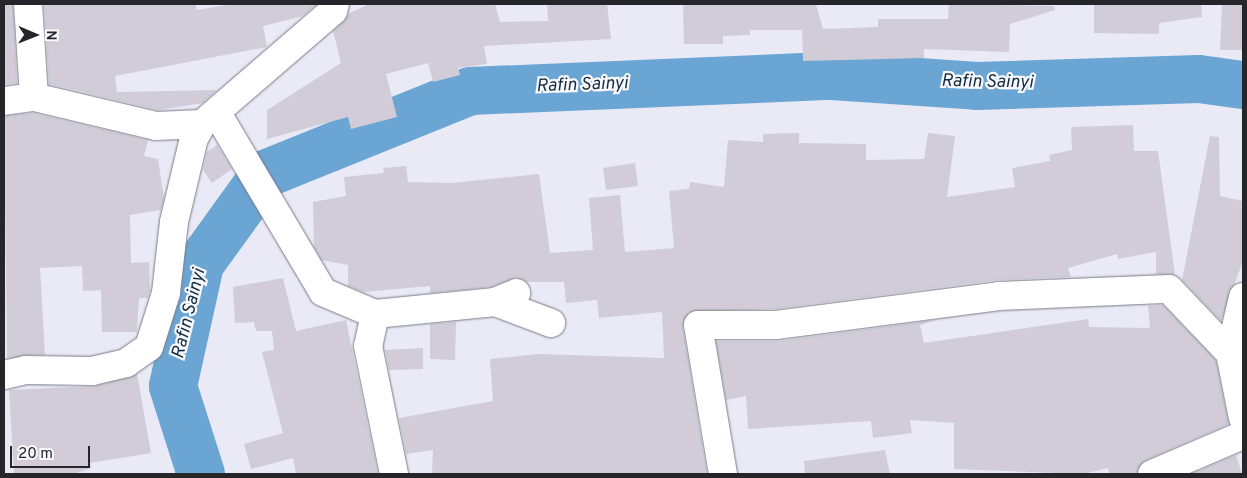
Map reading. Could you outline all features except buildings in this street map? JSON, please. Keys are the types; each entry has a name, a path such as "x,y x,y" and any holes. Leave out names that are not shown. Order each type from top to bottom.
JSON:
{"street":[{"path":"28,4 34,97"},
{"path":"4,374 26,370 92,371 126,363 149,347 166,293 174,222 194,138 210,120 333,12 335,4"},
{"path":"4,101 34,97 156,126 210,120"},
{"path":"210,120 323,292 375,314 506,298 551,323"},
{"path":"722,474 698,324 776,325 999,296 1169,289 1230,353"},
{"path":"1243,296 1230,353 1243,418"},
{"path":"375,314 368,346 394,474"},
{"path":"1152,474 1243,435"}],"waterway":[{"name":"Rafin Sainyi","path":"201,474 173,386 200,264 265,174 470,91 832,76 977,86 1199,79 1243,85"}]}
